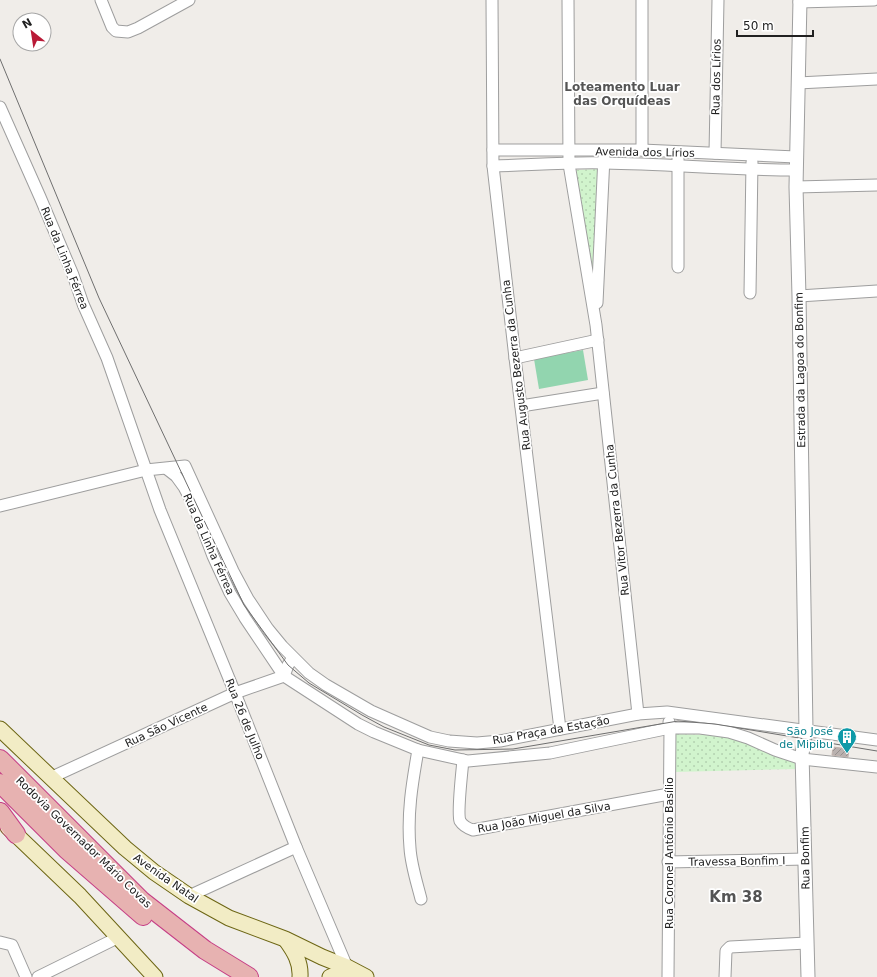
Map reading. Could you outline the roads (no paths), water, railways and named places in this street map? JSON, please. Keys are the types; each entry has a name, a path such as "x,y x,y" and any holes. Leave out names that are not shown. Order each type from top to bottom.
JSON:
{"highway":[{"name":"Rodovia Governador Mário Covas","path":"0,759 142,901 205,950 249,977"},
{"name":"Rodovia Governador Mário Covas","path":"0,783 67,850 126,903 188,952 227,977"},
{"path":"0,812 16,834"}],"main road":[{"name":"Avenida Natal","path":"0,729 125,848 154,872 189,896 229,918 285,939 355,972"},
{"path":"0,819 80,896 155,977"},
{"path":"285,939 294,951 298,961 300,977"},
{"path":"129,949 139,977"},
{"path":"330,977 342,972 355,972"}],"street":[{"path":"101,0 112,27 116,31 121,32 128,32 138,28 189,0"},
{"name":"Rua Augusto Bezerra da Cunha","path":"492,0 493,166 560,729"},
{"name":"Rua Vitor Bezerra da Cunha","path":"568,0 568,164 598,340 638,714"},
{"path":"642,0 642,150"},
{"name":"Rua dos Lírios","path":"715,153 718,0"},
{"path":"800,1 874,0"},
{"name":"Estrada da Lagoa do Bonfim","path":"800,1 796,187 799,296 805,735"},
{"path":"798,83 877,79"},
{"name":"Rua da Linha Férrea","path":"0,109 40,197 73,275 83,304 107,358 146,470"},
{"name":"Avenida dos Lírios","path":"493,150 642,150 678,153 715,153 796,157"},
{"name":"Rua Vitor Bezerra da Cunha","path":"596,325 604,150"},
{"path":"678,153 678,267"},
{"path":"750,293 752,156"},
{"name":"Avenida dos Lírios","path":"493,166 604,163 678,165 752,170 796,170"},
{"path":"796,187 877,185"},
{"path":"799,296 877,291"},
{"path":"515,358 598,340"},
{"path":"521,406 603,393"},
{"name":"Rua Praça da Estação","path":"167,469 185,466 239,583 268,629 293,658 309,673 347,698 371,711 430,737 449,741 477,743 500,741 638,714 667,712 805,735 877,740"},
{"path":"0,506 146,470 167,469"},
{"name":"Rua da Linha Férrea","path":"167,469 176,476 184,487 194,506 213,556 230,593 244,618 284,676 358,724 374,732 418,750 465,760"},
{"name":"Rua 26 de Julho","path":"146,470 160,510 296,847 355,972"},
{"path":"284,676 288,665 293,658"},
{"name":"Rua São Vicente","path":"50,778 235,693 284,676"},
{"name":"Rua Coronel Antônio Basílio","path":"667,712 670,728 668,977"},
{"name":"Rua Praça da Estação","path":"465,760 550,753 670,728 700,728 729,732 802,759 877,767"},
{"name":"Rua Bonfim","path":"805,735 802,759 808,977"},
{"path":"418,750 410,797 409,830 410,850 421,899"},
{"name":"Rua João Miguel da Silva","path":"465,760 459,815 462,824 466,828 473,830 669,794"},
{"path":"189,896 296,847"},
{"name":"Travessa Bonfim I","path":"668,862 805,859"},
{"path":"38,977 119,937"},
{"path":"0,942 12,946 26,977"},
{"path":"725,977 725,956 726,951 730,947 806,944"}],"tram line":[{"path":"0,59 99,298 244,605 288,665 309,683 384,727 429,745 455,750 513,749 678,721 715,724 877,751"}],"place":[{"name":"São José de Mipibu","path":"847,754"}],"district":[{"name":"Loteamento Luar das Orquídeas","path":"622,94"},
{"name":"Km 38","path":"736,897"}]}
